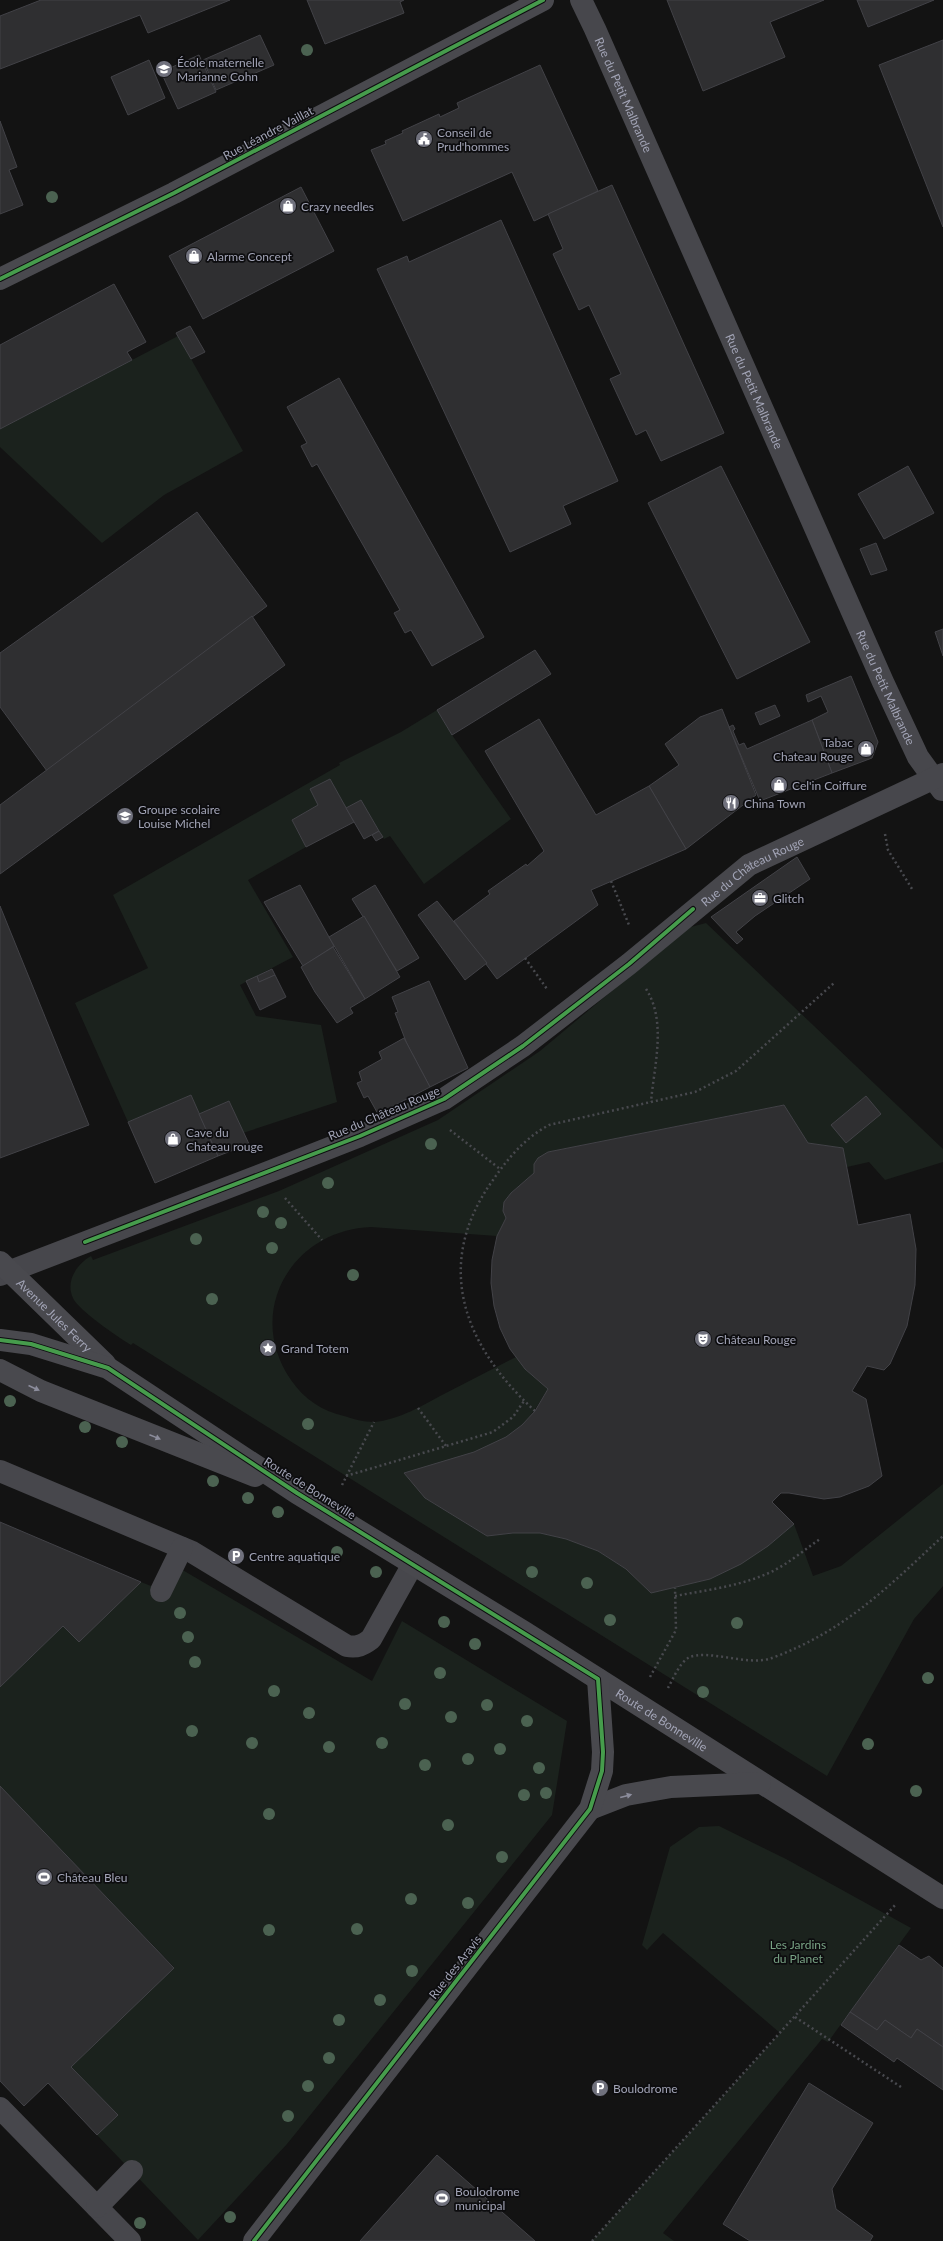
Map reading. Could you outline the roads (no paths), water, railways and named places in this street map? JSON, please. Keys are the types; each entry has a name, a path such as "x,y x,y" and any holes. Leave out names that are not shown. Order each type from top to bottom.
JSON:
{"main road":[{"name":"Rue Léandre Vaillat","path":"0,279 174,193 543,0"},
{"name":"Avenue Jules Ferry","path":"3,1270 108,1368"},
{"name":"Route de Bonneville","path":"0,1340 30,1344 108,1368 297,1493 598,1679 943,1898"},
{"name":"Route de Bonneville","path":"0,1370 41,1391 297,1493"},
{"name":"Rue des Aravis","path":"254,2241 590,1809 602,1771 603,1752 598,1679"},
{"path":"590,1809 626,1795 671,1787 760,1783"}],"street":[{"name":"Rue du Petit Malbrande","path":"581,0 883,682 918,757 940,782"},
{"name":"Rue du Château Rouge","path":"3,1270 264,1174 424,1109 471,1083 523,1046 635,960 693,909 757,859 879,804 940,782"},
{"path":"0,1471 203,1558 347,1646 354,1648 365,1644 371,1639 413,1564"},
{"path":"161,1591 182,1548"},
{"path":"0,2108 130,2241"},
{"path":"97,2207 132,2171"}],"place":[{"name":"École maternelle Marianne Cohn","path":"164,69"},
{"name":"Conseil de Prud'hommes","path":"424,139"},
{"name":"Crazy needles","path":"288,206"},
{"name":"Alarme Concept","path":"194,256"},
{"name":"Tabac Chateau Rouge","path":"866,749"},
{"name":"Cel'in Coiffure","path":"779,785"},
{"name":"China Town","path":"731,803"},
{"name":"Groupe scolaire Louise Michel","path":"125,816"},
{"name":"Glitch","path":"760,898"},
{"name":"Cave du Chateau rouge","path":"173,1139"},
{"name":"Château Rouge","path":"703,1339"},
{"name":"Grand Totem","path":"268,1348"},
{"name":"Centre aquatique","path":"236,1556"},
{"name":"Château Bleu","path":"44,1877"},
{"name":"Boulodrome","path":"600,2088"},
{"name":"Boulodrome municipal","path":"442,2198"}],"park label":[{"name":"Les Jardins du Planet","path":"798,1951"}]}
